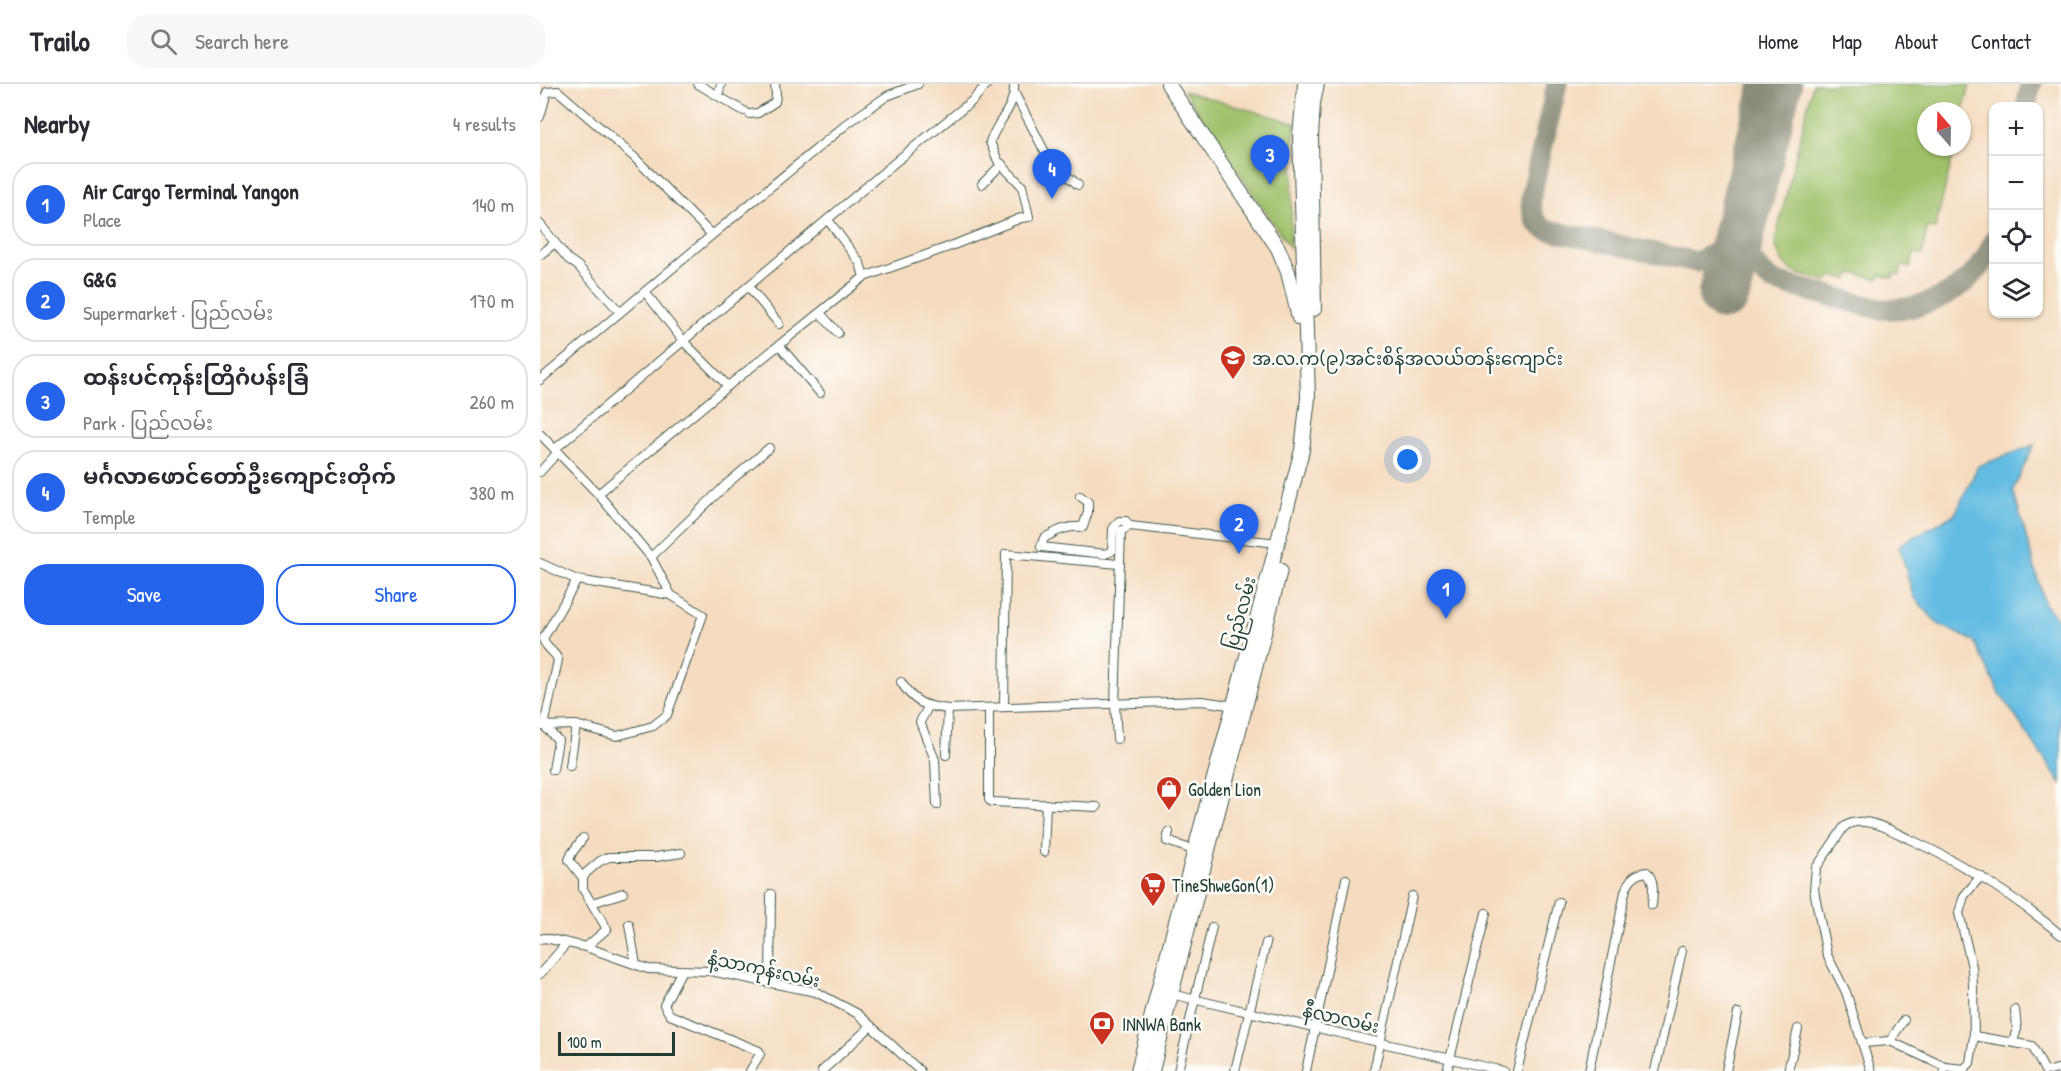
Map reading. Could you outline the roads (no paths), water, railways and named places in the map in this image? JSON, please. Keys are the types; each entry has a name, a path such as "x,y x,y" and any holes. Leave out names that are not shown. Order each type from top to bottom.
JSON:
{"highway":[{"path":"1168,84 1278,248 1288,272 1306,348"},
{"name":"ပြည်လမ်း","path":"1138,1071 1193,850 1235,706 1302,450 1308,398 1300,135 1305,84"},
{"name":"ပြည်လမ်း","path":"1152,1071 1311,443 1315,399 1311,137 1313,103 1317,84"}],"street":[{"path":"698,84 747,112 758,113 775,102 775,84"},
{"path":"718,96 721,84"},
{"path":"540,380 848,123 887,96 918,84"},
{"path":"540,472 557,451 898,160 972,101 987,84"},
{"path":"1014,84 1015,94 1049,160 1078,185"},
{"path":"540,117 544,93 559,87 634,157 712,235"},
{"path":"598,494 864,277 1029,217 1022,186 1002,165 990,142 993,132 1009,109 1015,94"},
{"path":"982,184 1002,165"},
{"path":"828,220 860,263 864,277"},
{"path":"540,224 567,260 578,266 620,312"},
{"path":"540,255 555,243"},
{"path":"749,287 779,324"},
{"path":"645,293 684,342 728,386"},
{"path":"820,313 838,333"},
{"path":"780,346 820,393"},
{"path":"540,434 598,494 651,556 671,595"},
{"path":"651,556 728,483 769,448"},
{"path":"1080,496 1088,502 1088,512 1083,527 1068,526 1061,529 1044,538 1041,547 1105,554 1112,550 1113,529 1119,521 1126,521 1130,526"},
{"path":"1117,739 1115,704 1121,531 1130,526 1277,543"},
{"path":"1004,707 1006,554 1119,564"},
{"path":"540,563 577,580 671,595 703,615 667,715 653,726 617,736 576,725 542,726"},
{"path":"542,726 558,660 556,654 544,644 543,639 577,580"},
{"path":"901,682 910,696 928,707 948,709 1202,701 1235,706"},
{"path":"928,707 920,722 935,760 937,805"},
{"path":"989,708 989,800 992,802 1097,807"},
{"path":"946,754 948,709"},
{"path":"570,766 576,725"},
{"path":"542,726 558,740 553,770"},
{"path":"1044,852 1046,804"},
{"path":"1871,1071 1846,992 1827,955 1814,890 1816,868 1844,827 1850,822 1857,821 1887,828 1938,852 1981,876 2032,911 2061,935"},
{"path":"1169,832 1167,841 1193,850"},
{"path":"583,838 569,860 583,878"},
{"path":"586,947 607,929 583,889 583,878 586,873 600,861 609,857 656,857 681,853"},
{"path":"1589,1071 1624,892 1629,880 1637,874 1647,872 1650,874 1653,882 1652,905"},
{"path":"1863,1043 1890,1041 1945,1069 1964,1069 1970,1063 1974,1036 1972,967 1959,913 1964,896 1981,876"},
{"path":"1306,1071 1346,879"},
{"path":"592,903 623,893"},
{"path":"770,982 771,894"},
{"path":"1374,1071 1412,896"},
{"path":"1517,1071 1559,902"},
{"path":"1446,1071 1486,912"},
{"path":"629,924 636,965"},
{"path":"1178,1071 1212,927"},
{"name":"နံ့သာကုန်းလမ်း","path":"542,936 586,947 648,969 710,971 816,992 858,1014 920,1071"},
{"path":"540,974 567,943"},
{"path":"1235,1071 1266,943"},
{"path":"1655,1071 1682,951"},
{"path":"682,970 664,1005 670,1015 759,1051 760,1054 750,1071"},
{"name":"နီလာလမ်း","path":"1171,994 1503,1071"},
{"path":"2013,1041 2017,1029 2015,1010"},
{"path":"1726,1071 1738,1013"},
{"path":"1890,1041 1904,1020"},
{"path":"822,1071 871,1026"},
{"path":"1788,1071 1798,1029"},
{"path":"1974,1036 2032,1046 2045,1071"},
{"path":"2050,1071 2061,1068"}],"water":[{"path":"2034,445 2013,490 2045,605 2061,622 2061,784 1999,692 1974,641 1938,624 1913,596 1899,545 1955,514 1978,466"}],"place":[{"name":"ထန်းပင်ကုန်းတြိဂံပန်းခြံ","path":"1270,185"},
{"name":"မင်္ဂလာဖောင်တော်ဦးကျောင်းတိုက်","path":"1052,199"},
{"name":"အ.လ.က(၉)အင်းစိန်အလယ်တန်းကျောင်း","path":"1233,381"},
{"name":"G&G","path":"1239,554"},
{"name":"Air Cargo Terminal Yangon","path":"1446,619"},
{"name":"Golden Lion","path":"1169,812"},
{"name":"TineShweGon(1)","path":"1153,908"},
{"name":"INNWA Bank","path":"1102,1047"}]}
